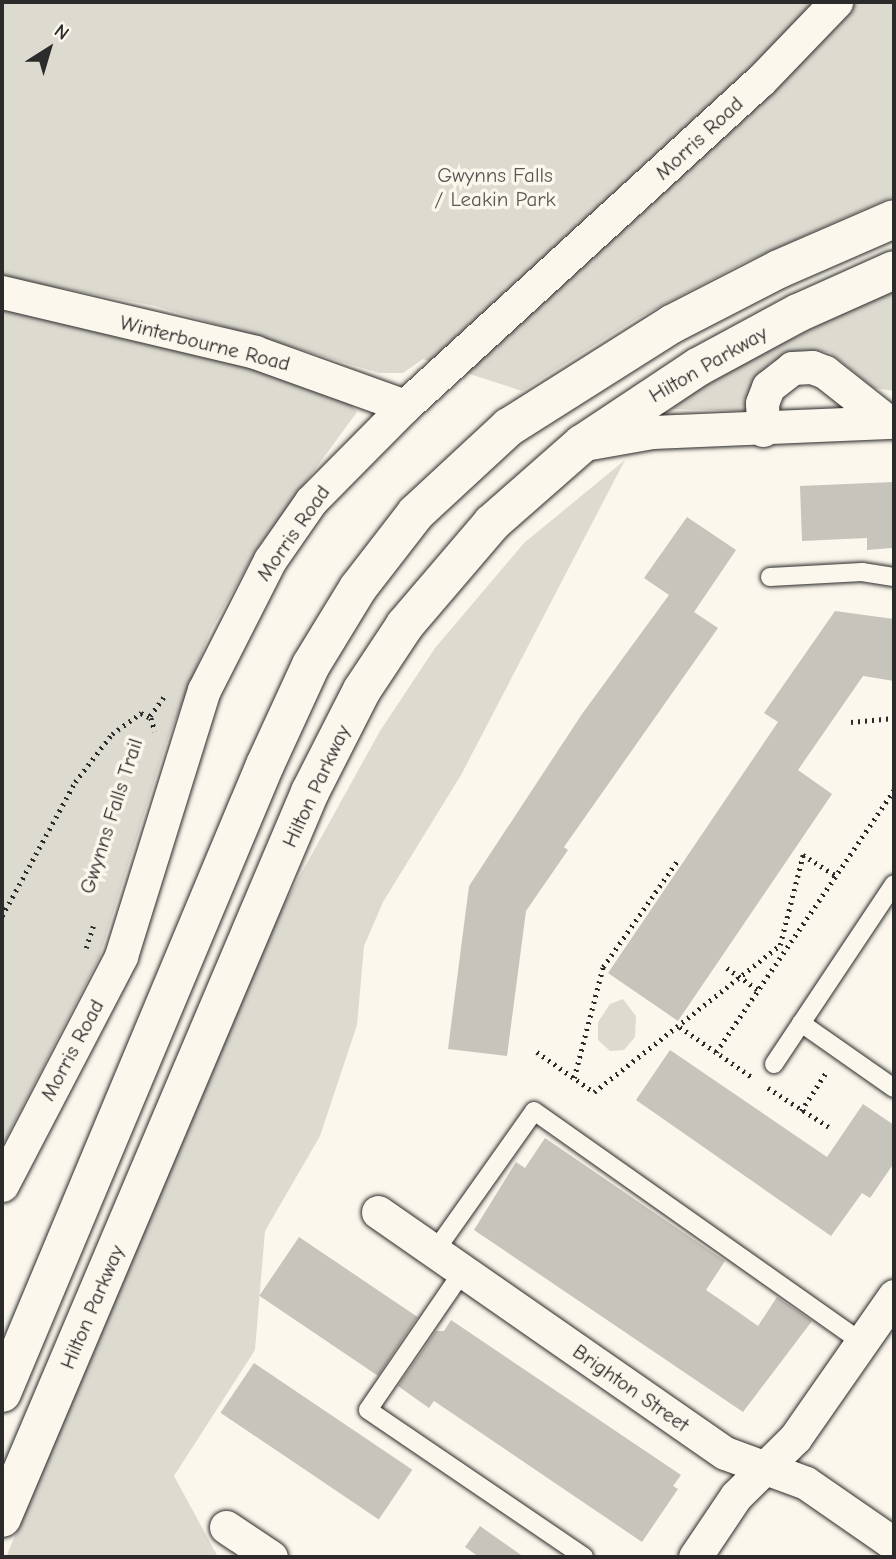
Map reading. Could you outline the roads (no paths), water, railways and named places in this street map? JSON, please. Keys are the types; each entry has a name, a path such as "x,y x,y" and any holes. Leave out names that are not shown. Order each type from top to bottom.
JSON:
{"main road":[{"path":"2,1393 265,765 311,665 358,588 416,513 509,427 672,324 779,269 894,219"},
{"name":"Hilton Parkway","path":"2,1518 310,792 362,690 405,625 492,523 582,444 698,367 798,313 894,270"}],"street":[{"name":"Morris Road","path":"2,1185 121,956 200,701 236,622 270,559 311,500 405,406 740,100 836,2"},
{"name":"Winterbourne Road","path":"2,292 255,352 405,406"},
{"path":"763,430 762,403 768,387 792,368 812,367 825,372 891,421"},
{"path":"582,444 652,432 763,430 891,421"},
{"name":"Brighton Street","path":"378,1212 725,1453 806,1483 894,1544"},
{"path":"695,1557 736,1496 795,1438 894,1296"},
{"path":"226,1527 271,1557"}],"lane":[{"path":"770,577 862,572 894,576"},
{"path":"774,1064 894,884"},
{"path":"801,1023 894,1088"},
{"path":"435,1251 534,1111 861,1342"},
{"path":"463,1271 368,1410 584,1557"}],"park label":[{"name":"Gwynns Falls / Leakin Park","path":"495,187"}]}
